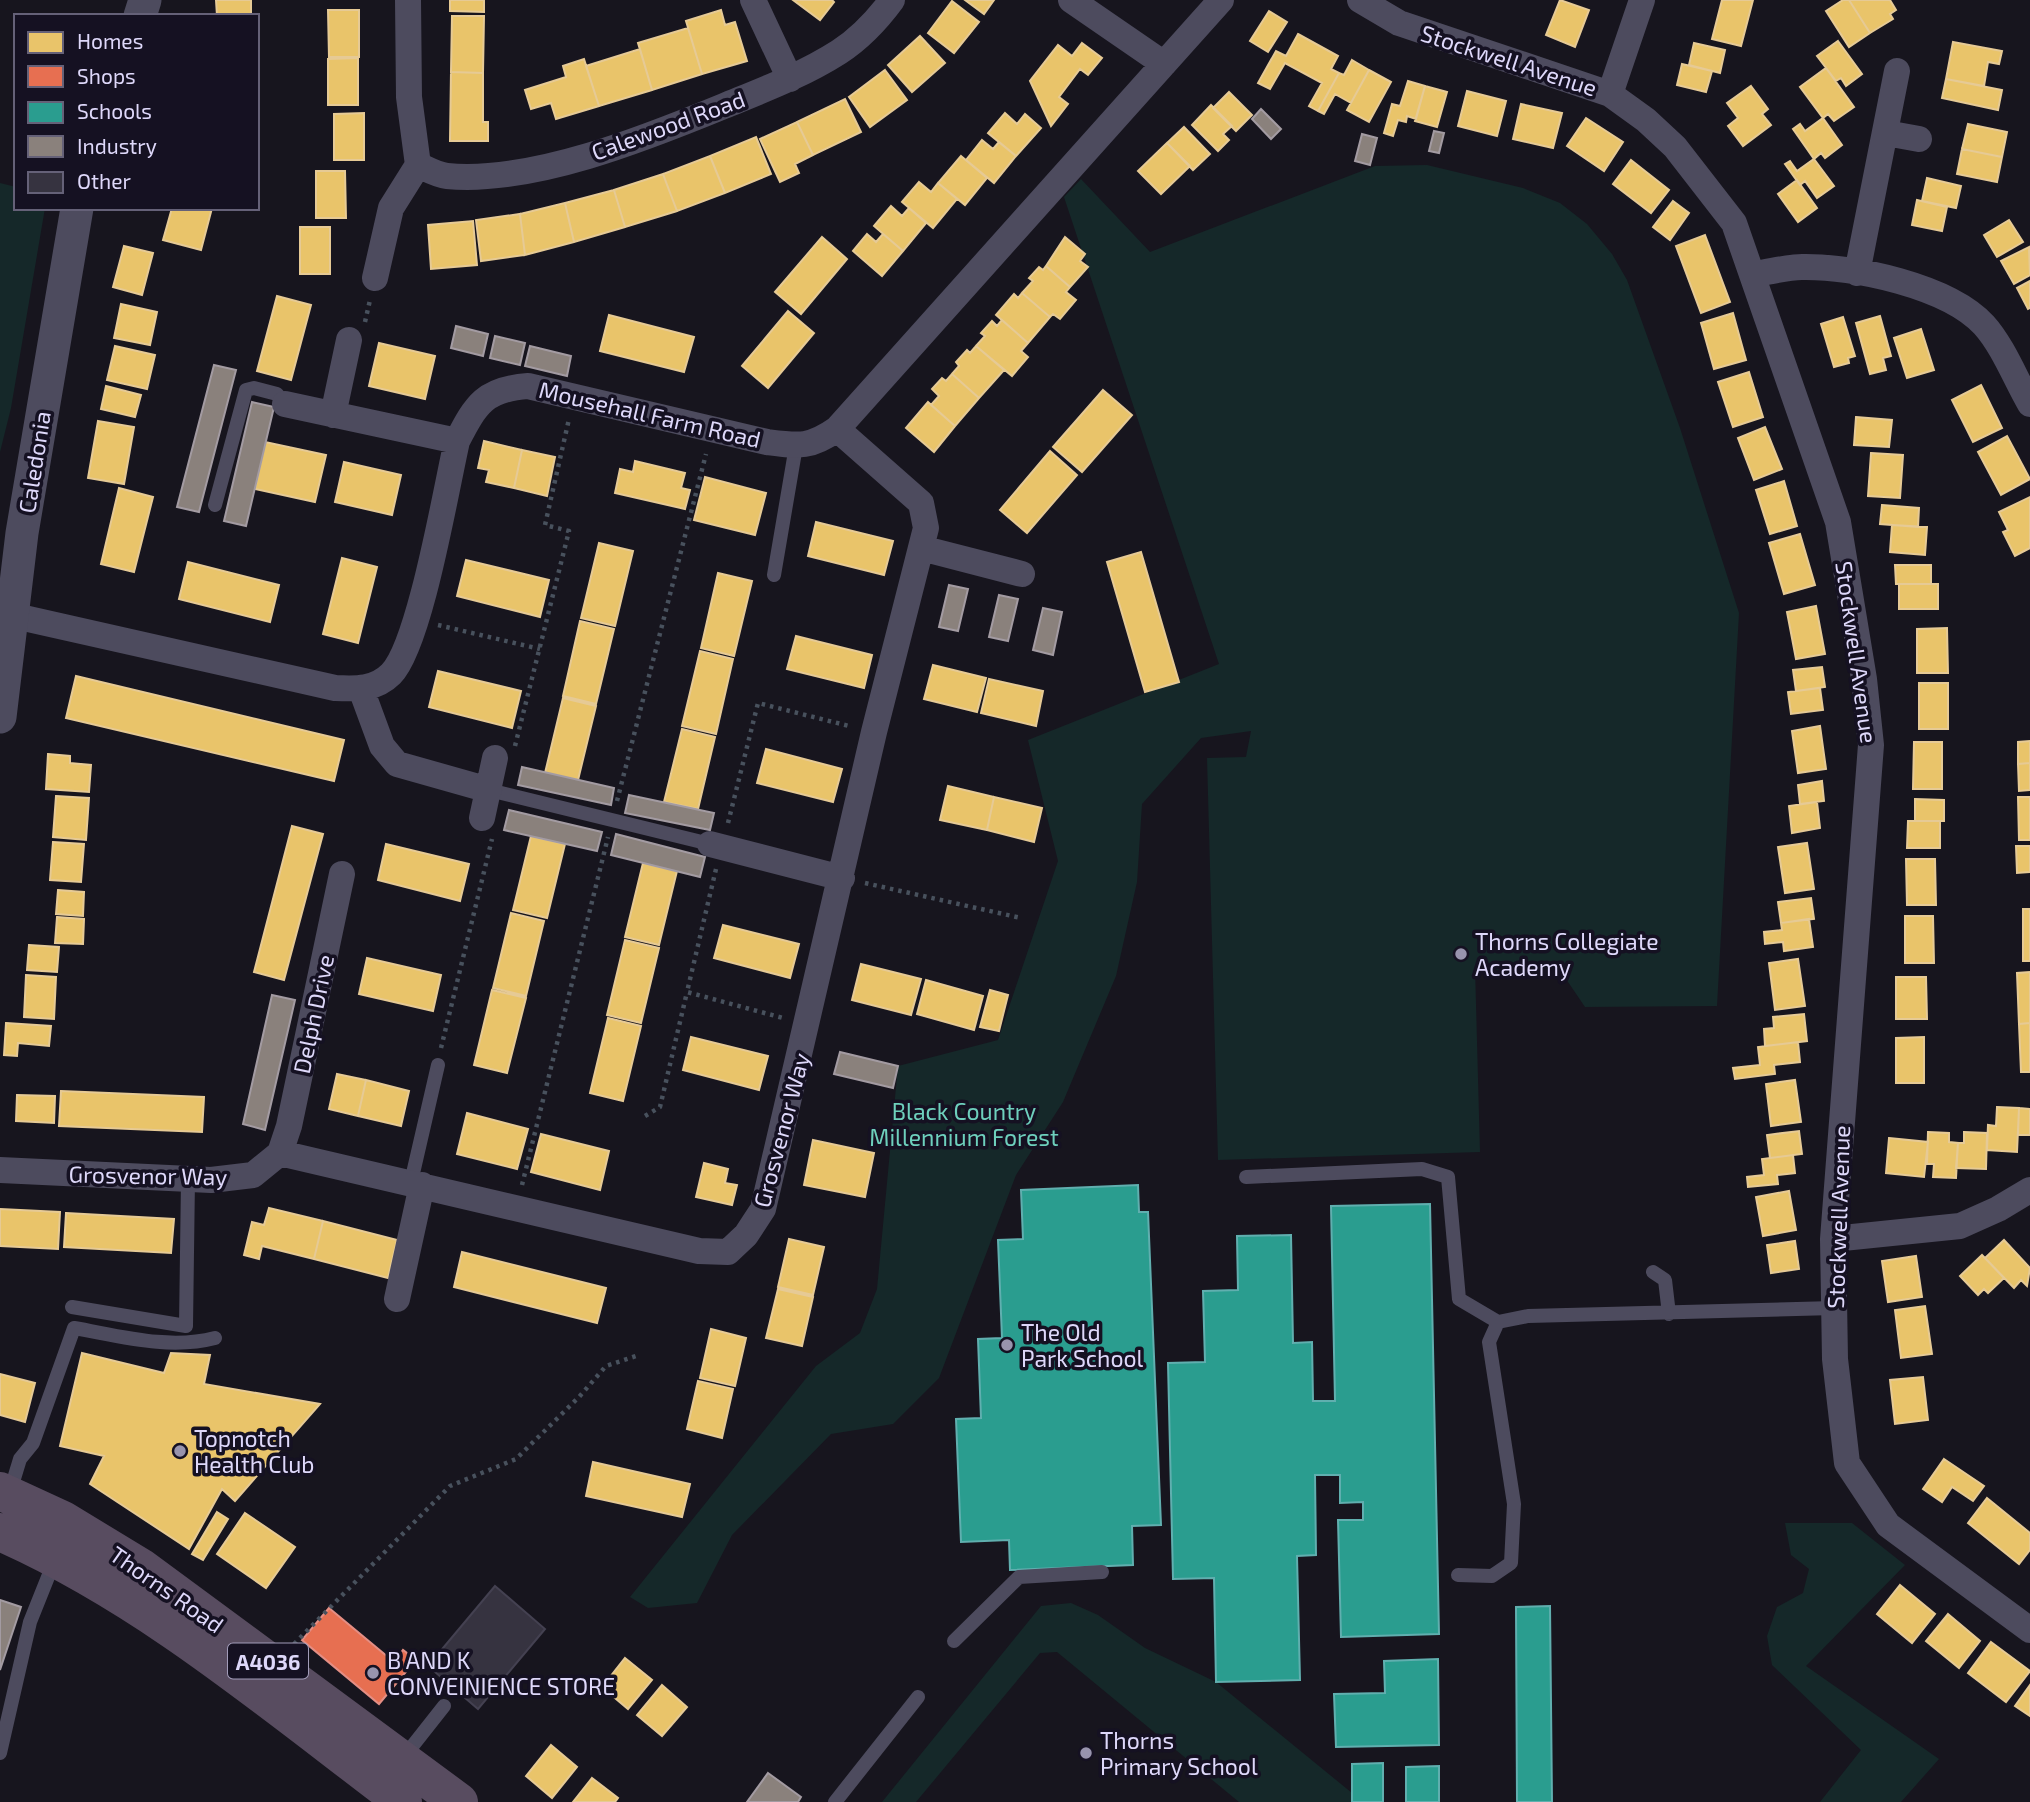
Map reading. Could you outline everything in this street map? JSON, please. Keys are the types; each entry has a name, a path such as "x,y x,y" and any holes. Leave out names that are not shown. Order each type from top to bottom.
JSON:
{"highway":[{"name":"Thorns Road","path":"3,1512 56,1558 120,1593 403,1802"},
{"name":"Thorns Road","path":"3,1512 63,1520 142,1568 459,1802"}],"street":[{"path":"375,278 391,208 418,165 409,97 408,0"},
{"path":"753,0 790,79"},
{"name":"Calewood Road","path":"418,165 444,176 483,177 549,166 662,131 790,79 841,51 879,17 892,0"},
{"path":"1071,0 1164,64"},
{"name":"Mousehall Farm Road","path":"361,689 376,686 391,674 410,642 457,441 471,413 483,399 497,390 528,386 767,442 796,446 821,440 837,429 1221,0"},
{"name":"Stockwell Avenue","path":"1360,0 1399,23 1610,93 1646,120 1675,147 1734,223 1754,274 1838,522 1864,679 1871,745 1833,1239 1835,1359 1847,1463 1888,1525 2030,1630"},
{"path":"1610,93 1643,0"},
{"path":"1857,273 1897,71"},
{"path":"1886,133 1919,139"},
{"name":"Caledonia","path":"0,717 15,616 22,533 77,210"},
{"path":"1754,274 1802,267 1857,273 1920,288 1958,303 1985,326 2030,404"},
{"path":"332,415 349,340"},
{"path":"285,404 457,441"},
{"name":"Grosvenor Way","path":"0,1170 211,1180 253,1175 280,1153 699,1251 728,1252 747,1235 763,1209 874,732 926,528 921,503 837,429"},
{"path":"921,548 1022,574"},
{"path":"15,616 324,686 361,689 382,746 397,764 496,792"},
{"path":"482,818 496,792 495,758"},
{"path":"710,844 842,878"},
{"name":"Delph Drive","path":"280,1153 289,1126 342,874"},
{"path":"397,1299 416,1184"},
{"path":"1833,1239 1960,1226 1998,1209 2030,1190"}],"lane":[{"path":"215,505 246,390 254,388 277,394 285,404"},
{"path":"774,575 796,446"},
{"path":"496,792 710,844"},
{"path":"416,1184 439,1059"},
{"path":"1246,1177 1422,1169 1448,1177 1459,1299 1498,1322 1528,1316 1834,1308"},
{"path":"72,1307 186,1326 188,1179"},
{"path":"1653,1272 1665,1280 1669,1314"},
{"path":"1458,1575 1492,1576 1511,1563 1514,1504 1489,1342 1498,1322"},
{"path":"3,1512 20,1459 38,1432 74,1328 174,1343 195,1343 215,1338"},
{"path":"0,1753 30,1622 56,1558"},
{"path":"954,1641 1019,1577 1102,1572"},
{"path":"835,1802 918,1697"},
{"path":"402,1759 444,1706"}],"path":[{"path":"349,340 360,342 375,278"},
{"path":"439,1059 496,792 540,649 569,531 545,526 574,397"},
{"path":"415,620 540,649"},
{"path":"842,878 1021,918"},
{"path":"645,1116 660,1107 687,992"},
{"path":"274,1665 450,1486 516,1460 606,1366 636,1356"}],"green space":[{"name":"Black Country Millennium Forest","path":"1427,165 1523,188 1560,203 1587,224 1612,254 1627,280 1680,428 1739,613 1717,1006 1585,1007 1566,979 1475,967 1480,1152 1218,1160 1207,758 1246,757 1251,731 1201,738 1142,804 1137,882 1116,976 1063,1102 1016,1175 939,1378 893,1424 831,1434 732,1535 697,1603 648,1608 630,1597 816,1366 860,1333 877,1289 898,1066 998,1040 1058,861 1028,740 1219,664 1064,197 1081,179 1150,252 1375,166"},
{"path":"0,183 14,186 14,210 45,210 11,408 0,452"},
{"path":"1785,1523 1852,1523 1905,1565 1806,1666 1939,1759 1901,1802 1820,1802 1861,1750 1772,1665 1767,1636 1777,1607 1803,1593 1809,1569 1791,1555"},
{"path":"1071,1603 1098,1615 1145,1648 1216,1682 1352,1793 1352,1802 1239,1802 1057,1652 1040,1653 916,1802 882,1802 1041,1606"}],"building: Homes":[{"path":"216,0 251,0 251,14 217,14"},
{"path":"450,0 484,0 484,12 450,11"},
{"path":"793,0 832,0 834,2 820,20"},
{"path":"965,0 994,0 984,14"},
{"path":"1560,0 1589,10 1575,47 1546,35"},
{"path":"1722,0 1753,0 1741,46 1712,39"},
{"path":"1843,0 1849,0 1870,33 1849,47 1826,11"},
{"path":"1849,0 1890,0 1896,10 1890,14 1893,19 1870,33"},
{"path":"952,1 979,22 954,53 928,33"},
{"path":"328,10 359,10 359,57 329,57"},
{"path":"721,10 725,25 735,22 747,61 702,74 686,21"},
{"path":"1269,11 1287,22 1268,52 1250,41"},
{"path":"452,16 484,16 483,73 451,72"},
{"path":"688,28 702,74 652,90 638,43"},
{"path":"1298,34 1338,56 1331,69 1339,73 1318,111 1309,106 1322,83 1285,63 1270,89 1258,83 1276,51 1286,56"},
{"path":"920,36 945,63 912,92 888,65"},
{"path":"1838,41 1862,74 1846,86 1841,78 1836,81 1817,56"},
{"path":"1953,42 2002,51 1999,64 1988,62 1984,86 1946,79"},
{"path":"1082,43 1102,58 1088,75 1080,69 1059,97 1068,104 1051,126 1030,81 1058,45 1072,56"},
{"path":"1694,43 1725,50 1720,73 1689,65"},
{"path":"640,49 652,90 599,106 586,66"},
{"path":"358,58 358,105 328,105 328,59"},
{"path":"584,59 599,106 556,119 551,103 531,109 525,90 566,77 563,66"},
{"path":"1352,60 1369,70 1351,103 1335,94 1324,114 1318,111 1339,73 1344,75"},
{"path":"1682,64 1712,71 1706,92 1677,85"},
{"path":"1826,68 1854,107 1834,121 1828,114 1823,118 1800,87"},
{"path":"885,70 907,100 870,127 849,97"},
{"path":"1369,70 1391,82 1369,122 1347,110"},
{"path":"451,72 483,73 483,122 488,122 488,141 450,141"},
{"path":"1946,79 2002,90 1998,110 1942,98"},
{"path":"1408,81 1425,86 1416,119 1407,116 1406,122 1398,120 1393,136 1384,133 1392,104 1400,106"},
{"path":"1425,86 1447,92 1437,127 1415,121"},
{"path":"1751,86 1768,109 1762,114 1771,125 1743,146 1728,126 1738,118 1727,103"},
{"path":"1467,91 1506,101 1497,136 1458,126"},
{"path":"1229,92 1252,115 1236,131 1213,108"},
{"path":"845,99 861,132 813,155 797,122"},
{"path":"1521,104 1562,113 1553,148 1513,139"},
{"path":"1211,105 1232,126 1223,134 1229,140 1218,151 1192,125"},
{"path":"364,113 364,160 334,160 334,114"},
{"path":"1005,113 1017,124 1025,114 1041,128 1016,156 988,133"},
{"path":"1586,118 1623,142 1604,171 1567,146"},
{"path":"1823,118 1842,145 1825,158 1821,153 1814,159 1793,129 1800,124 1805,131"},
{"path":"797,122 813,155 795,164 799,173 780,182 760,139"},
{"path":"1968,124 2007,132 2002,157 1962,149"},
{"path":"1184,127 1210,154 1193,170 1167,143"},
{"path":"756,137 771,174 725,193 710,156"},
{"path":"982,140 993,149 999,142 1016,156 994,183 966,160"},
{"path":"1167,143 1190,166 1161,194 1138,171"},
{"path":"1962,149 2002,157 1997,182 1957,174"},
{"path":"710,156 725,193 677,211 663,174"},
{"path":"961,156 987,178 965,205 938,183"},
{"path":"1814,159 1834,186 1817,198 1805,181 1800,185 1785,164 1790,161 1797,171"},
{"path":"1631,160 1669,190 1651,213 1613,184"},
{"path":"316,171 345,171 346,218 316,218"},
{"path":"663,174 677,211 625,227 614,190"},
{"path":"1927,178 1961,186 1956,208 1922,201"},
{"path":"1797,180 1817,208 1798,222 1778,194"},
{"path":"919,182 931,192 938,183 957,199 933,228 902,202"},
{"path":"614,190 625,227 574,242 565,203"},
{"path":"1917,200 1947,207 1942,231 1912,225"},
{"path":"1673,201 1689,213 1670,240 1653,227"},
{"path":"565,203 574,242 525,255 520,214"},
{"path":"891,206 902,216 909,208 926,223 903,251 874,226"},
{"path":"171,210 211,210 201,250 163,240"},
{"path":"520,214 525,255 481,261 476,220"},
{"path":"2009,220 2023,242 1997,257 1984,235"},
{"path":"473,221 477,265 431,269 428,225"},
{"path":"300,227 330,227 330,274 300,274"},
{"path":"867,234 876,242 883,234 903,251 882,276 853,251"},
{"path":"1705,235 1730,302 1701,313 1676,246"},
{"path":"822,237 847,259 801,314 775,292"},
{"path":"1065,237 1085,254 1080,261 1088,267 1070,287 1046,266"},
{"path":"124,246 153,253 142,295 113,287"},
{"path":"2029,247 2030,275 2014,284 2001,261"},
{"path":"1046,266 1070,287 1066,292 1076,300 1060,319 1053,314 1050,317 1022,293 1033,281 1029,278 1039,267 1043,270"},
{"path":"2030,281 2030,308 2028,309 2017,288"},
{"path":"1022,293 1050,317 1028,343 996,315 1014,294 1018,298"},
{"path":"277,296 311,305 291,380 257,371"},
{"path":"121,304 157,312 150,345 114,338"},
{"path":"788,311 814,333 768,388 742,366"},
{"path":"1733,313 1746,360 1714,369 1701,323"},
{"path":"609,315 694,337 684,372 600,351"},
{"path":"1880,316 1891,356 1883,358 1886,370 1870,374 1856,323"},
{"path":"1843,317 1855,356 1848,358 1849,363 1834,367 1821,324"},
{"path":"1002,320 1028,343 1021,351 1028,357 1012,376 976,346 985,336 981,333 992,321 997,326"},
{"path":"1921,329 1934,370 1907,378 1894,338"},
{"path":"379,343 435,356 425,399 369,386"},
{"path":"115,346 155,355 147,389 107,380"},
{"path":"976,346 1004,370 979,398 952,374 959,366 956,362 967,350 970,353"},
{"path":"1749,372 1763,417 1733,427 1718,382"},
{"path":"952,374 979,398 955,426 931,405 939,396 932,389 942,378 946,381"},
{"path":"1981,385 2002,428 1973,442 1952,400"},
{"path":"106,386 141,395 135,417 101,409"},
{"path":"1103,390 1132,415 1082,472 1053,447"},
{"path":"928,402 955,426 934,452 906,428"},
{"path":"1856,417 1892,420 1889,447 1854,445"},
{"path":"98,421 134,427 124,484 88,478"},
{"path":"1765,427 1782,469 1754,480 1738,438"},
{"path":"2007,436 2030,479 2001,495 1978,452"},
{"path":"484,441 522,450 514,488 486,482 489,470 478,468"},
{"path":"265,442 326,455 315,502 255,489"},
{"path":"522,450 555,457 547,496 514,488"},
{"path":"1050,451 1077,475 1027,533 1000,510"},
{"path":"1871,453 1903,455 1900,498 1868,496"},
{"path":"635,461 685,473 681,488 690,490 685,509 615,493 620,469 633,472"},
{"path":"344,462 401,475 392,515 335,502"},
{"path":"705,477 766,493 755,535 694,520"},
{"path":"1784,481 1797,526 1770,534 1756,490"},
{"path":"119,488 153,497 134,572 101,564"},
{"path":"2030,497 2030,548 2015,556 2003,532 2008,530 1999,512"},
{"path":"1882,505 1919,508 1918,527 1880,524"},
{"path":"816,522 893,541 884,575 808,556"},
{"path":"1892,525 1927,527 1925,555 1890,552"},
{"path":"1800,534 1815,585 1784,594 1769,543"},
{"path":"599,543 633,551 615,626 581,618"},
{"path":"1141,552 1179,682 1145,692 1107,562"},
{"path":"342,558 377,567 358,643 323,634"},
{"path":"466,560 549,580 540,617 457,596"},
{"path":"188,562 279,585 270,622 179,599"},
{"path":"1895,565 1931,565 1931,584 1896,584"},
{"path":"718,573 752,581 734,656 701,648"},
{"path":"1899,584 1938,584 1938,609 1899,609"},
{"path":"1816,606 1825,654 1796,659 1787,612"},
{"path":"580,621 614,629 596,704 563,696"},
{"path":"1947,628 1948,673 1917,673 1917,629"},
{"path":"796,636 872,655 864,688 787,669"},
{"path":"700,651 733,659 716,734 682,726"},
{"path":"933,665 986,678 977,712 924,699"},
{"path":"1822,667 1825,687 1796,691 1793,670"},
{"path":"438,671 521,691 512,728 429,707"},
{"path":"76,676 344,740 334,781 66,718"},
{"path":"989,679 1043,691 1036,726 981,713"},
{"path":"1919,683 1948,683 1948,729 1919,729"},
{"path":"1820,688 1823,710 1791,714 1788,692"},
{"path":"563,698 596,706 578,780 545,773"},
{"path":"1820,726 1826,769 1798,773 1792,731"},
{"path":"682,729 715,737 698,809 664,802"},
{"path":"2030,741 2030,763 2018,764 2018,742"},
{"path":"1914,742 1942,742 1942,789 1913,789"},
{"path":"766,749 842,769 833,802 757,783"},
{"path":"48,754 70,756 70,763 91,765 89,792 46,789"},
{"path":"2030,763 2030,790 2019,791 2018,764"},
{"path":"1822,781 1824,801 1800,804 1798,785"},
{"path":"948,786 994,797 987,830 940,820"},
{"path":"56,796 89,798 86,840 53,837"},
{"path":"994,797 1042,808 1034,842 987,830"},
{"path":"2018,797 2030,797 2030,840 2019,840"},
{"path":"1915,799 1944,800 1944,821 1915,821"},
{"path":"1817,802 1820,828 1792,833 1789,806"},
{"path":"1908,821 1940,821 1940,848 1907,848"},
{"path":"292,826 323,834 284,980 254,972"},
{"path":"531,836 565,844 547,918 513,910"},
{"path":"53,842 84,844 81,882 50,880"},
{"path":"1807,843 1814,889 1785,893 1778,847"},
{"path":"386,844 469,864 460,901 378,880"},
{"path":"2016,846 2030,846 2030,872 2017,873"},
{"path":"1906,859 1935,859 1936,905 1907,905"},
{"path":"643,863 677,871 659,945 625,937"},
{"path":"58,890 84,892 83,916 56,914"},
{"path":"1811,898 1814,919 1781,923 1778,902"},
{"path":"2023,909 2030,909 2030,961 2023,961"},
{"path":"511,913 544,921 526,996 493,988"},
{"path":"1905,916 1933,916 1934,963 1905,963"},
{"path":"57,917 84,919 83,944 55,943"},
{"path":"1809,919 1813,947 1784,951 1783,942 1765,944 1764,932 1782,930 1781,923"},
{"path":"723,925 799,944 790,978 714,958"},
{"path":"625,940 659,948 641,1023 607,1015"},
{"path":"29,945 59,947 57,972 27,970"},
{"path":"367,958 441,975 433,1011 359,994"},
{"path":"1798,959 1805,1006 1775,1010 1769,963"},
{"path":"861,964 921,979 911,1015 852,1000"},
{"path":"2030,972 2030,1023 2019,1024 2017,973"},
{"path":"26,975 56,977 54,1019 24,1017"},
{"path":"1896,977 1926,977 1927,1019 1896,1019"},
{"path":"926,980 983,996 974,1030 917,1014"},
{"path":"492,990 526,998 507,1073 474,1065"},
{"path":"990,990 1008,995 999,1031 980,1027"},
{"path":"1804,1014 1807,1041 1765,1046 1764,1029 1774,1028 1773,1017"},
{"path":"608,1018 641,1026 623,1101 590,1093"},
{"path":"6,1023 51,1026 49,1046 18,1043 17,1056 4,1055"},
{"path":"2030,1023 2030,1072 2021,1072 2019,1024"},
{"path":"691,1037 768,1056 759,1090 683,1070"},
{"path":"1924,1037 1924,1083 1896,1083 1896,1038"},
{"path":"1798,1042 1800,1062 1774,1065 1775,1074 1735,1079 1733,1068 1760,1065 1758,1047"},
{"path":"337,1074 366,1080 358,1116 329,1109"},
{"path":"366,1080 409,1091 401,1126 358,1116"},
{"path":"1795,1080 1801,1122 1771,1126 1766,1084"},
{"path":"61,1091 204,1097 202,1132 59,1126"},
{"path":"17,1095 55,1096 54,1123 16,1121"},
{"path":"1997,1107 2019,1108 2017,1152 1987,1150 1988,1125 1996,1126"},
{"path":"2019,1108 2030,1109 2030,1135 2018,1135"},
{"path":"467,1113 528,1129 517,1169 457,1154"},
{"path":"1799,1131 1802,1154 1770,1158 1767,1135"},
{"path":"1928,1132 1949,1133 1949,1142 1958,1143 1956,1178 1933,1177 1934,1164 1927,1164"},
{"path":"1964,1132 1987,1133 1986,1169 1956,1168 1958,1143 1964,1143"},
{"path":"541,1134 609,1151 600,1190 531,1172"},
{"path":"1889,1138 1928,1142 1924,1177 1886,1173"},
{"path":"813,1140 874,1153 865,1197 804,1185"},
{"path":"1793,1155 1795,1173 1777,1175 1778,1184 1748,1187 1747,1177 1764,1175 1762,1159"},
{"path":"704,1163 728,1169 725,1183 737,1185 732,1205 696,1197"},
{"path":"1789,1191 1796,1230 1763,1236 1756,1197"},
{"path":"269,1208 323,1221 314,1259 262,1246 259,1259 244,1255 252,1222 264,1225"},
{"path":"0,1209 60,1212 58,1249 0,1246"},
{"path":"66,1213 174,1219 171,1253 64,1247"},
{"path":"323,1221 397,1240 388,1278 314,1259"},
{"path":"789,1239 824,1247 813,1295 778,1287"},
{"path":"2004,1240 2030,1268 2027,1286 2021,1280 2014,1288 1985,1258"},
{"path":"1795,1241 1799,1269 1771,1273 1767,1245"},
{"path":"462,1252 606,1288 597,1323 454,1287"},
{"path":"1982,1255 2004,1278 1988,1293 1984,1289 1978,1295 1960,1276"},
{"path":"1916,1256 1922,1297 1888,1302 1882,1261"},
{"path":"778,1289 813,1297 802,1346 766,1338"},
{"path":"1925,1306 1932,1354 1901,1358 1895,1310"},
{"path":"711,1329 746,1338 735,1386 700,1378"},
{"name":"Topnotch Health Club","path":"82,1353 164,1373 171,1353 210,1355 204,1384 320,1404 235,1501 222,1489 189,1549 90,1484 104,1456 60,1446"},
{"path":"0,1374 35,1383 25,1422 0,1415"},
{"path":"1923,1377 1928,1420 1895,1424 1890,1380"},
{"path":"698,1381 733,1389 722,1438 687,1429"},
{"path":"1944,1459 1984,1486 1973,1501 1952,1487 1942,1502 1923,1489"},
{"path":"593,1462 690,1484 682,1517 586,1496"},
{"path":"1987,1498 2030,1533 2030,1550 2019,1564 1968,1523"},
{"path":"217,1512 228,1519 203,1560 192,1554"},
{"path":"245,1513 295,1547 266,1588 217,1554"},
{"path":"1900,1585 1935,1614 1912,1643 1877,1614"},
{"path":"1948,1614 1980,1641 1959,1668 1926,1641"},
{"path":"1991,1642 2030,1671 2006,1702 1968,1673"},
{"path":"625,1658 652,1680 628,1709 602,1687"},
{"path":"662,1685 687,1707 662,1736 637,1715"},
{"path":"2030,1685 2030,1716 2015,1706"},
{"path":"551,1745 577,1767 552,1798 526,1776"},
{"path":"592,1778 618,1798 615,1802 573,1802"}],"building: Shops":[{"path":"329,1608 394,1662 403,1650 416,1660 379,1704 302,1640"}],"building: Schools":[{"path":"1138,1185 1139,1212 1148,1212 1161,1525 1132,1526 1133,1565 1010,1570 1009,1540 961,1542 956,1419 981,1418 978,1339 1002,1338 998,1240 1023,1239 1021,1190"},
{"path":"1430,1204 1439,1634 1341,1637 1338,1520 1363,1520 1363,1502 1340,1503 1340,1475 1315,1475 1316,1555 1297,1556 1300,1680 1216,1682 1214,1578 1173,1579 1168,1363 1205,1362 1203,1291 1238,1290 1237,1236 1291,1235 1293,1343 1312,1342 1313,1401 1335,1401 1331,1206"},
{"path":"1550,1606 1552,1802 1517,1802 1516,1607"},
{"path":"1438,1659 1439,1745 1336,1747 1334,1694 1385,1693 1384,1661"},
{"path":"1383,1763 1383,1802 1352,1802 1352,1764"},
{"path":"1439,1766 1439,1802 1406,1802 1406,1767"}],"building: Industry":[{"path":"1261,109 1281,129 1271,139 1252,119"},
{"path":"1434,131 1444,133 1439,153 1429,151"},
{"path":"1362,134 1377,138 1370,165 1355,161"},
{"path":"456,326 488,334 483,356 451,348"},
{"path":"495,336 525,343 520,365 490,358"},
{"path":"530,346 571,356 567,376 525,366"},
{"path":"214,365 236,370 199,512 177,507"},
{"path":"252,402 274,407 246,526 224,521"},
{"path":"949,585 968,589 958,631 939,627"},
{"path":"999,595 1018,599 1008,641 989,637"},
{"path":"1043,608 1062,612 1053,655 1033,650"},
{"path":"522,767 614,788 611,805 518,785"},
{"path":"629,795 714,813 710,830 625,813"},
{"path":"509,810 602,832 597,851 504,830"},
{"path":"616,834 705,857 700,877 611,855"},
{"path":"272,995 295,1000 265,1130 243,1124"},
{"path":"840,1052 898,1066 893,1088 834,1074"},
{"path":"0,1600 21,1607 0,1670"},
{"path":"768,1773 801,1797 798,1802 747,1802"}],"building: Other":[{"path":"495,1586 545,1629 478,1709 428,1666"}],"place":[{"name":"Thorns Collegiate Academy","path":"1461,954"},
{"name":"The Old Park School","path":"1007,1345"},
{"name":"Topnotch Health Club","path":"180,1451"},
{"name":"B AND K CONVEINIENCE STORE","path":"373,1673"},
{"name":"Thorns Primary School","path":"1086,1753"}]}
